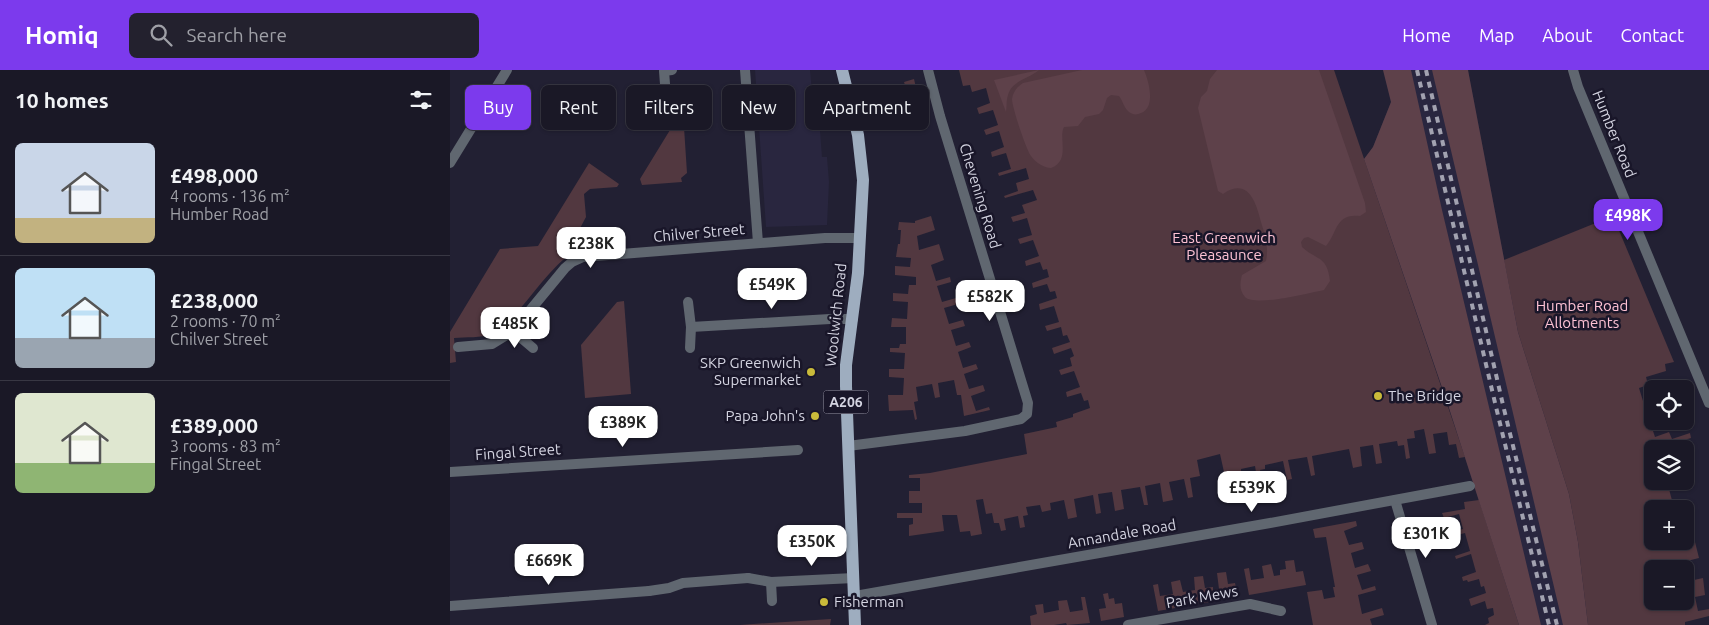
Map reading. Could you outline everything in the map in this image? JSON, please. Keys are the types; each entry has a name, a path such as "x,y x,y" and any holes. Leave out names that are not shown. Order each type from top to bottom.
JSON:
{"main road":[{"name":"Woolwich Road","path":"842,70 854,115 863,180 853,319 846,365 846,412 855,625"}],"street":[{"path":"450,163 507,70"},
{"path":"665,85 664,70 672,70"},
{"path":"745,70 758,243"},
{"name":"Chevening Road","path":"848,446 965,431 1021,419 1027,414 1028,403 940,116 928,70"},
{"name":"Humber Road","path":"1573,70 1581,95 1709,402"},
{"name":"Chilver Street","path":"458,347 492,344 513,331 565,268 582,257 758,243 860,238"},
{"path":"688,302 691,327 690,348"},
{"path":"691,327 853,319"},
{"path":"513,331 533,348"},
{"name":"Fingal Street","path":"450,472 798,450"},
{"name":"Annandale Road","path":"855,596 1470,486"},
{"path":"1395,500 1432,625"},
{"path":"450,606 649,591 669,588 683,583 748,578 771,582 854,578"},
{"path":"771,582 772,601"},
{"name":"Park Mews","path":"1128,625 1250,604 1281,611"}],"shaded area":[{"path":"755,70 810,70 811,85 805,85 805,130 820,130 822,157 827,157 829,182 827,225 766,227 759,130 795,130 795,85 756,85"},
{"path":"1039,70 1013,86 1007,97 1006,112 994,80"},
{"path":"1082,70 1144,70 1148,81 1150,100 1146,110 1134,114 1127,110 1119,96 1111,95 1107,98 1103,110 1099,114 1085,117 1078,126 1064,127 1061,160 1051,168 1045,167 1035,160 1029,152 1014,110 1013,94 1023,83"},
{"path":"1217,70 1319,70 1365,203 1366,212 1360,216 1346,217 1341,220 1326,246 1308,237 1304,238 1301,242 1302,247 1324,263 1329,273 1330,281 1324,290 1260,301 1245,297 1242,292 1240,284 1242,275 1266,261 1267,246 1256,207 1249,194 1239,188 1223,194 1218,191 1198,108 1201,97 1207,91 1210,79"},
{"path":"1383,70 1468,70 1518,332 1588,625 1519,625 1448,405 1364,159 1373,147 1391,102"},
{"path":"1383,70 1411,70 1442,210 1541,625 1519,625 1448,405 1364,159 1373,147 1391,102"},
{"path":"1432,70 1468,70 1518,332 1569,494 1578,542 1588,625 1563,625"}],"green space":[{"name":"East Greenwich Pleasaunce","path":"959,70 1334,70 1465,457 1459,458 1456,444 1449,445 1447,432 1433,434 1436,453 1429,454 1424,429 1414,431 1415,438 1407,439 1410,458 1406,459 1404,445 1398,446 1397,441 1379,444 1382,463 1376,464 1373,445 1360,447 1362,466 1353,468 1349,449 1312,456 1315,475 1311,476 1307,457 1288,460 1292,479 1287,480 1283,461 1265,465 1265,469 1260,470 1263,484 1258,485 1255,466 1241,469 1241,473 1237,475 1239,488 1235,489 1231,471 1224,472 1220,454 1197,460 1200,476 1190,478 1193,497 1188,498 1184,479 1169,482 1173,500 1163,502 1160,483 1145,486 1148,505 1144,505 1140,487 1121,490 1124,509 1115,511 1112,492 1098,494 1101,513 1096,514 1093,495 1074,499 1077,517 1068,519 1064,500 1050,503 1051,510 1042,512 1040,505 1026,507 1028,515 1023,516 1025,527 1020,528 1018,516 1004,519 1006,530 1001,531 999,523 994,523 992,513 986,514 983,499 976,500 982,534 971,536 970,531 960,532 957,515 942,515 944,531 909,536 909,525 913,524 913,518 897,518 897,513 922,513 922,503 909,503 909,491 920,491 920,478 909,478 909,475 930,473 1027,454 1024,434 1057,427 1056,422 1073,417 1073,414 1090,408 1088,400 1084,401 1081,393 1067,397 1066,392 1080,387 1074,371 1061,375 1059,370 1072,366 1070,358 1074,356 1071,348 1054,354 1052,348 1070,342 1067,335 1063,336 1061,327 1047,331 1045,326 1059,322 1054,306 1040,310 1039,304 1057,298 1055,291 1050,292 1047,284 1033,288 1032,283 1049,277 1047,269 1043,270 1040,262 1026,266 1025,261 1039,256 1033,240 1020,244 1018,239 1032,235 1027,218 1013,222 1011,217 1025,213 1022,205 1037,200 1033,190 1005,198 1004,196 1018,191 1016,183 1029,179 1026,168 999,176 998,173 1011,169 1006,153 992,157 991,152 1004,147 999,131 986,135 984,130 998,125 993,110 979,114 977,108 990,103 986,88 972,92 970,85 963,86"},
{"path":"914,79 915,85 905,85 904,82"},
{"path":"670,130 684,130 687,173 681,178 682,182 642,185 640,179"},
{"path":"589,163 619,184 617,187 590,189 584,194 586,217 578,232 580,249 560,262 516,314 496,332 483,336 454,338 456,362 450,363 450,332 500,249 538,246"},
{"path":"931,216 935,230 917,236 919,250 939,244 944,260 931,265 936,281 950,277 951,282 937,286 942,302 956,298 958,304 944,308 949,324 963,320 965,326 951,330 956,346 969,342 971,347 958,352 963,368 976,364 978,369 964,374 969,389 983,385 985,391 971,396 976,411 989,407 990,410 964,416 961,395 957,395 954,380 938,383 940,397 935,398 932,384 916,387 918,401 914,402 917,419 915,420 913,410 889,411 888,395 903,395 904,378 889,377 889,369 904,369 905,353 890,352 890,348 899,348 900,344 906,344 906,327 891,327 892,318 907,319 908,302 893,301 893,293 908,294 909,285 916,285 916,277 895,275 895,266 910,267 911,258 896,257 898,244 900,244 901,230 898,230 899,222 915,223 915,221"},
{"name":"Humber Road Allotments","path":"1613,216 1674,362 1665,364 1666,371 1646,377 1644,386 1639,388 1644,401 1644,430 1653,430 1655,437 1669,432 1672,439 1690,433 1691,438 1684,440 1644,440 1644,490 1669,490 1672,500 1644,500 1644,550 1694,550 1695,542 1699,558 1691,560 1644,560 1644,610 1694,610 1694,580 1703,578 1705,595 1695,597 1698,611 1709,609 1709,616 1685,622 1685,625 1588,625 1578,542 1569,494 1518,332 1504,260"},
{"path":"624,301 631,394 585,398 581,345 617,302"},
{"path":"1479,500 1519,625 1485,625 1489,623 1488,618 1494,615 1493,608 1487,609 1485,601 1471,606 1469,599 1486,593 1484,586 1481,587 1479,579 1468,582 1467,580 1463,581 1462,577 1476,572 1471,554 1456,559 1455,556 1470,551 1465,533 1450,537 1449,533 1463,529 1459,514 1444,518 1442,513 1465,509 1464,502"},
{"path":"1356,521 1357,526 1344,531 1349,545 1362,542 1364,549 1351,553 1355,568 1368,564 1371,571 1357,575 1362,590 1375,586 1376,590 1358,595 1362,614 1382,608 1384,615 1370,619 1372,625 1313,625 1307,592 1322,590 1324,599 1335,597 1333,587 1335,587 1326,537 1315,538 1313,529"},
{"path":"1294,560 1296,572 1303,571 1306,585 1249,595 1244,569 1249,568 1251,580 1264,578 1262,566 1271,564 1274,576 1280,575 1280,570 1286,569 1285,561"},
{"path":"1226,572 1228,584 1235,583 1238,597 1158,611 1153,585 1158,584 1160,596 1173,594 1171,582 1180,580 1183,592 1195,590 1194,577 1203,576 1205,588 1213,587 1213,590 1219,589 1217,573"},
{"path":"1108,593 1109,599 1114,598 1115,604 1122,603 1124,617 1101,621 1099,609 1106,608 1103,594"},
{"path":"1081,597 1085,597 1090,623 1031,625 1030,616 1037,614 1035,605 1043,604 1044,613 1059,610 1058,601 1067,600 1070,612 1083,610"},
{"path":"831,619 830,625 740,625 753,624"}],"railway":[{"path":"1417,70 1549,625"},
{"path":"1426,70 1503,405 1557,625"}],"place":[{"name":"SKP Greenwich Supermarket","path":"811,372"},
{"name":"The Bridge","path":"1378,396"},
{"name":"Papa John's","path":"815,416"},
{"name":"Fisherman","path":"824,602"}]}
